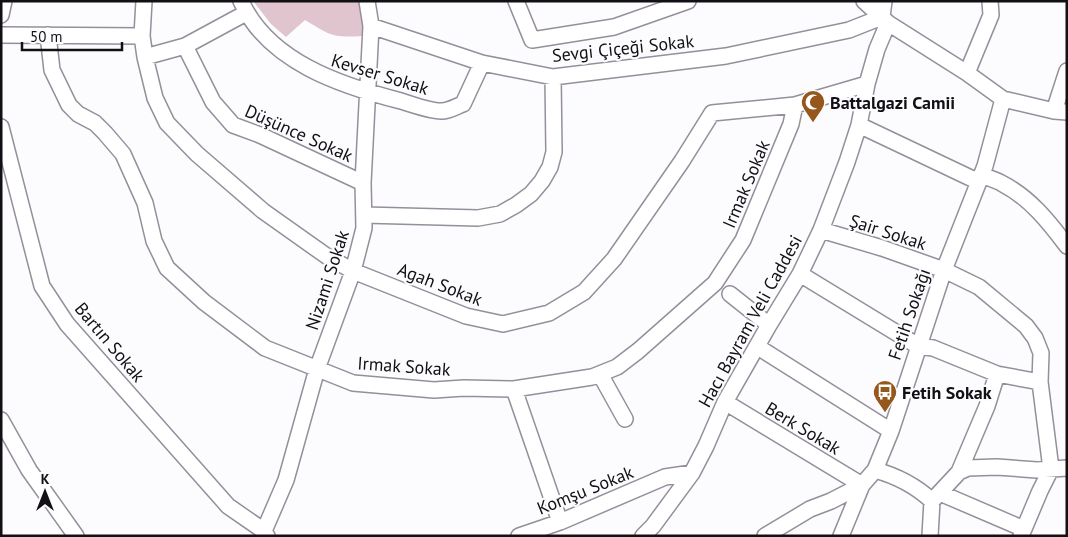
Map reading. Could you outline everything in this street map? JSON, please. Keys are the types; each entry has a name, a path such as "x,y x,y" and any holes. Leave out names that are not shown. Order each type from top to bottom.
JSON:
{"street":[{"path":"1,15 4,1"},
{"name":"Agah Sokak","path":"144,1 142,36 145,58 155,98 167,123 197,154 263,211 328,256 353,270 466,316 503,324 549,313 584,292 614,258 712,113 795,105 867,84"},
{"name":"Nizami Sokak","path":"266,534 286,480 317,369 353,270 364,228 362,183 371,26 367,1"},
{"path":"516,1 532,40 614,27 688,1"},
{"path":"864,1 885,20 1003,99 1060,111 1067,71"},
{"name":"Hacı Bayram Veli Caddesi","path":"652,532 692,473 725,402 800,274 821,230 848,162 859,125 867,84 885,20 884,1"},
{"path":"967,74 993,6"},
{"path":"145,58 185,46 243,7"},
{"name":"Kevser Sokak","path":"243,7 256,26 290,58 316,73 367,92 441,112 463,104 482,64"},
{"name":"Sevgi Çiçeği Sokak","path":"371,26 482,64 553,77 726,56 849,30 885,20"},
{"path":"1,35 142,36"},
{"name":"Irmak Sokak","path":"48,35 52,70 69,105 78,114 95,123 123,154 145,203 154,241 167,268 204,302 265,348 353,383 395,388 434,390 464,388 514,389 592,377 617,366 638,351 715,283 743,240 791,124 795,105"},
{"name":"Düşünce Sokak","path":"185,46 212,102 233,125 268,138 362,183"},
{"path":"364,215 478,218 500,214 516,205 531,194 542,181 550,167 554,152 553,77"},
{"name":"Fetih Sokağı","path":"841,536 862,485 875,470 890,431 944,270 980,179 1003,99"},
{"path":"859,125 980,179 1003,184 1023,197 1064,238"},
{"name":"Bartın Sokak","path":"1,127 42,286 67,324 228,506 266,534"},
{"name":"Şair Sokak","path":"821,230 882,248 944,270 979,287 1026,326 1035,338 1041,353 1040,382 1051,469"},
{"path":"800,274 918,346 933,348 997,374 1040,382"},
{"path":"730,294 769,325"},
{"path":"758,347 890,431"},
{"path":"600,374 625,419"},
{"path":"930,536 936,497 959,472 997,374"},
{"path":"514,389 560,522"},
{"name":"Berk Sokak","path":"725,402 862,485"},
{"path":"1,420 29,470 76,536"},
{"path":"959,472 968,468 983,466 1037,470 1067,468"},
{"path":"875,470 890,474 920,490 1022,532 1051,469"},
{"name":"Komşu Sokak","path":"519,536 560,522 665,477 692,473"},
{"path":"765,536 810,509 831,502 862,485"}],"shaded area":[{"path":"253,1 365,1 365,24 362,36 337,36 305,20 286,37 271,24"}],"place":[{"name":"Battalgazi Camii","path":"813,123"},
{"name":"Fetih Sokak","path":"885,413"}]}
